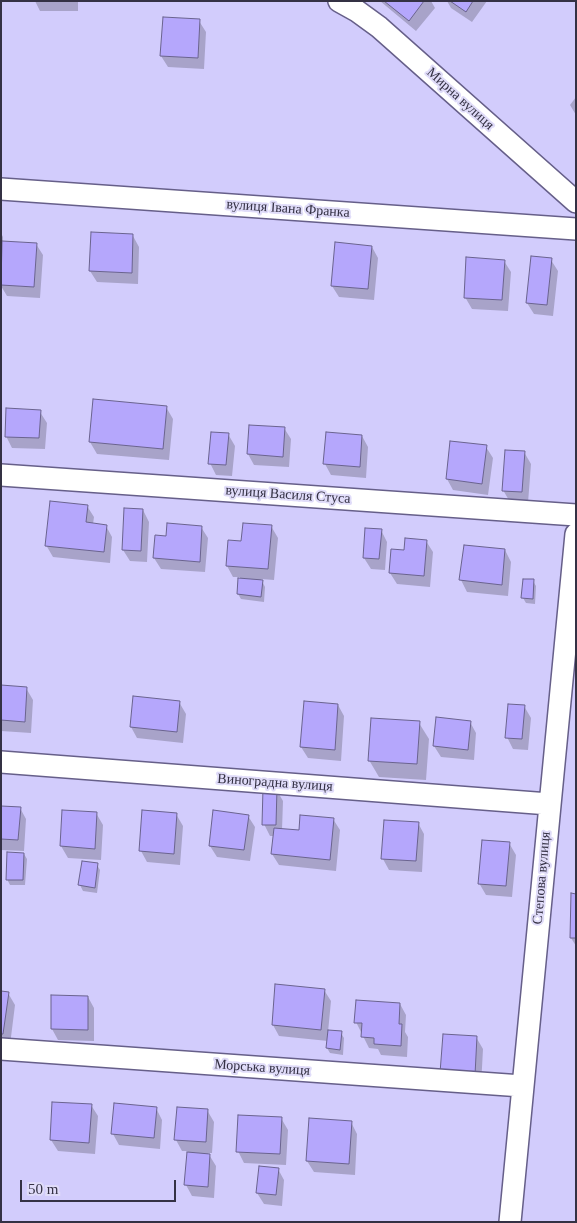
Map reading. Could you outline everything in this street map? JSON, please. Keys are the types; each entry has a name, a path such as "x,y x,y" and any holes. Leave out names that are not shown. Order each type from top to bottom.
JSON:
{"street":[{"name":"Мирна вулиця","path":"340,1 379,27 576,202"},
{"name":"вулиця Івана Франка","path":"1,189 576,229"},
{"name":"вулиця Василя Стуса","path":"1,475 576,515"},
{"name":"Степова вулиця","path":"510,1222 549,804 569,687 576,534"},
{"name":"Виноградна вулиця","path":"1,762 549,804"},
{"name":"Морська вулиця","path":"1,1049 522,1086"}],"building":[{"path":"384,1 424,1 409,21"},
{"path":"450,1 473,1 466,12"},
{"path":"163,17 200,19 198,58 160,56"},
{"path":"91,232 133,234 132,273 89,271"},
{"path":"2,241 37,243 34,287 1,285"},
{"path":"335,242 372,246 368,289 331,286"},
{"path":"531,256 552,258 547,305 526,303"},
{"path":"466,257 505,260 502,300 464,298"},
{"path":"93,399 167,406 163,449 89,442"},
{"path":"6,408 41,410 39,438 5,437"},
{"path":"249,425 285,427 283,457 247,454"},
{"path":"211,432 229,433 226,465 208,464"},
{"path":"326,432 362,435 360,467 323,464"},
{"path":"450,441 487,445 482,484 446,479"},
{"path":"505,450 525,451 522,492 502,491"},
{"path":"50,501 88,505 86,522 107,525 104,552 45,546"},
{"path":"124,508 143,509 141,551 122,550"},
{"path":"167,523 202,526 200,562 153,558 155,535 166,536"},
{"path":"243,523 272,525 268,569 226,566 228,540 241,541"},
{"path":"365,528 382,529 379,559 363,558"},
{"path":"405,538 427,540 424,576 389,573 391,549 404,550"},
{"path":"464,545 505,549 502,585 459,580"},
{"path":"238,578 263,580 261,597 237,594"},
{"path":"523,579 534,579 533,599 521,598"},
{"path":"1,685 27,687 25,722 1,720"},
{"path":"133,696 180,701 177,732 130,727"},
{"path":"304,701 338,704 335,750 300,747"},
{"path":"508,704 525,705 522,739 505,738"},
{"path":"436,717 471,721 468,750 433,746"},
{"path":"371,718 420,721 417,764 368,761"},
{"path":"263,788 277,788 276,825 262,825"},
{"path":"1,806 21,807 18,840 1,839"},
{"path":"62,810 97,812 95,849 60,846"},
{"path":"142,810 177,813 174,854 139,851"},
{"path":"213,810 249,815 244,850 209,846"},
{"path":"300,815 334,818 330,860 271,854 274,828 299,830"},
{"path":"384,820 419,822 416,861 381,859"},
{"path":"482,840 510,842 506,886 478,884"},
{"path":"7,852 24,853 23,880 6,880"},
{"path":"82,861 98,863 95,888 78,885"},
{"path":"571,893 576,894 576,938 570,938"},
{"path":"275,984 325,989 321,1030 272,1025"},
{"path":"1,991 9,992 3,1034 1,1034"},
{"path":"51,995 88,996 88,1030 51,1029"},
{"path":"356,1000 400,1003 399,1024 402,1024 401,1046 374,1044 374,1038 361,1037 362,1023 354,1023"},
{"path":"328,1030 342,1031 340,1050 326,1048"},
{"path":"443,1034 477,1036 475,1075 440,1073"},
{"path":"52,1102 92,1104 89,1143 50,1140"},
{"path":"114,1103 157,1107 154,1138 111,1134"},
{"path":"177,1107 208,1109 206,1142 174,1140"},
{"path":"238,1115 282,1117 280,1154 236,1152"},
{"path":"309,1118 352,1121 349,1164 306,1161"},
{"path":"187,1152 210,1154 208,1187 184,1185"},
{"path":"259,1166 279,1168 276,1195 256,1193"}]}
